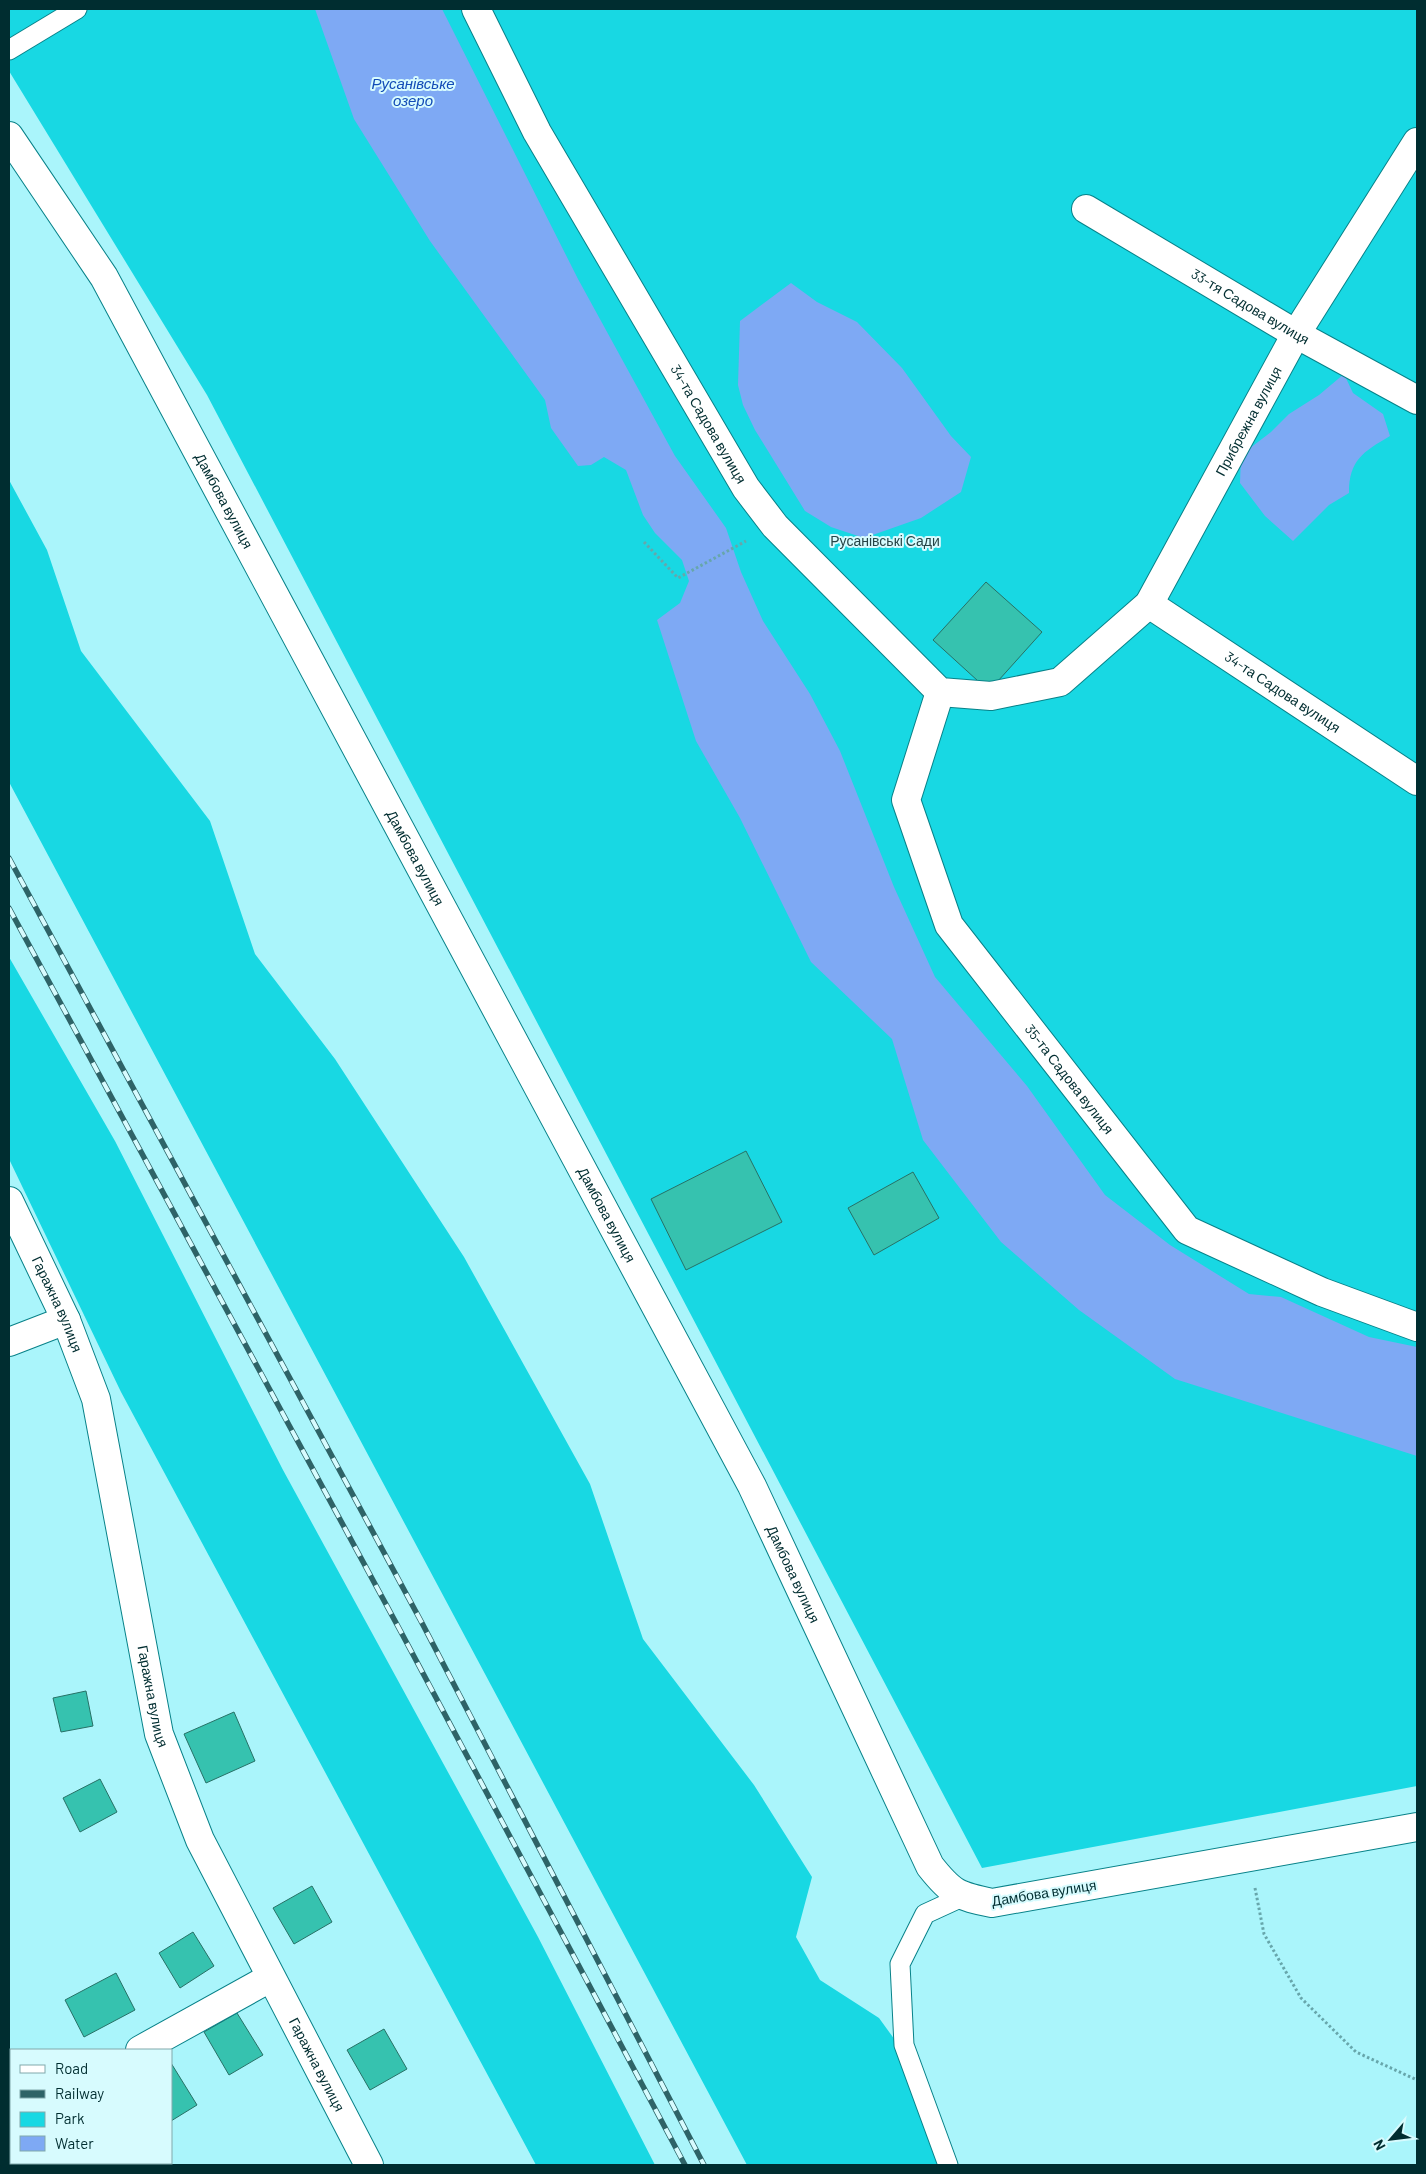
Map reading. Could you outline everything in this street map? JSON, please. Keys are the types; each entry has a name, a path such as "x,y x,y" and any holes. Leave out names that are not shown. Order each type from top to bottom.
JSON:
{"street":[{"name":"34-та Садова вулиця","path":"476,9 537,132 746,488 788,539 940,692"},
{"name":"Дамбова вулиця","path":"9,136 104,277 752,1486 930,1866 945,1885 962,1897 992,1903 1417,1827"},
{"name":"Прибрежна вулиця","path":"940,692 991,696 1060,682 1149,604 1296,334 1417,142"},
{"name":"33-тя Садова вулиця","path":"1086,209 1296,334 1417,400"},
{"name":"34-та Садова вулиця","path":"1149,604 1417,781"},
{"name":"35-та Садова вулиця","path":"940,692 906,800 950,926 1188,1230 1322,1292 1417,1327"},
{"name":"Гаражна вулиця","path":"9,1201 66,1320 96,1399 159,1734 200,1840 270,1978 369,2165"},
{"path":"9,1342 66,1320"},
{"path":"142,2049 270,1978"}],"lane":[{"path":"9,50 77,9"},
{"path":"948,2165 904,2045 900,1964 925,1914 962,1897"}],"path":[{"path":"644,542 678,578 741,544"},
{"path":"1248,1858 1264,1934 1301,1998 1356,2052 1417,2080"}],"green space":[{"name":"Русанівські Сади","path":"9,9 1417,9 1417,1786 982,1868 207,395 9,71"},
{"path":"9,480 47,550 81,651 210,821 255,954 335,1059 464,1257 590,1484 643,1639 754,1785 812,1877 796,1937 820,1980 879,2018 908,2058 948,2165 747,2165 9,782"},
{"path":"9,957 115,1141 283,1470 538,1937 655,2165 536,2165 121,1392 9,1159"}],"water":[{"name":"Русанівське озеро","path":"315,9 442,9 578,279 675,456 726,528 741,572 763,621 810,694 840,751 894,887 935,977 1027,1086 1105,1195 1170,1245 1249,1294 1281,1297 1369,1337 1417,1347 1417,1456 1175,1379 1079,1310 1001,1242 923,1140 892,1039 811,962 740,818 696,741 657,620 680,603 689,581 682,560 655,533 643,515 626,470 604,457 591,465 578,466 551,428 545,400 430,241 354,119"},
{"path":"791,283 817,302 857,322 902,368 951,436 971,457 961,492 921,518 864,538 831,527 805,511 755,430 743,405 738,385 740,321"},
{"path":"1344,374 1353,393 1383,414 1390,436 1359,458 1352,472 1349,493 1329,505 1293,541 1265,516 1240,483 1241,455 1271,432 1289,414 1319,395"}],"building":[{"path":"986,582 1042,632 989,691 933,640"},
{"path":"746,1151 782,1222 686,1270 651,1199"},
{"path":"913,1172 939,1218 874,1255 848,1208"},
{"path":"86,1691 93,1726 61,1732 53,1698"},
{"path":"234,1712 255,1761 206,1783 184,1734"},
{"path":"100,1779 117,1812 80,1832 63,1798"},
{"path":"312,1886 332,1922 294,1944 273,1908"},
{"path":"193,1932 214,1966 180,1988 159,1953"},
{"path":"116,1973 135,2010 84,2037 65,2000"},
{"path":"237,2013 263,2055 229,2075 204,2032"},
{"path":"384,2029 407,2069 370,2090 347,2050"},
{"path":"172,2065 197,2105 172,2120"},
{"path":"18,2164 65,2165 18,2165"}],"railway":[{"path":"9,858 422,1623 704,2165"},
{"path":"9,908 401,1632 685,2165"}]}
